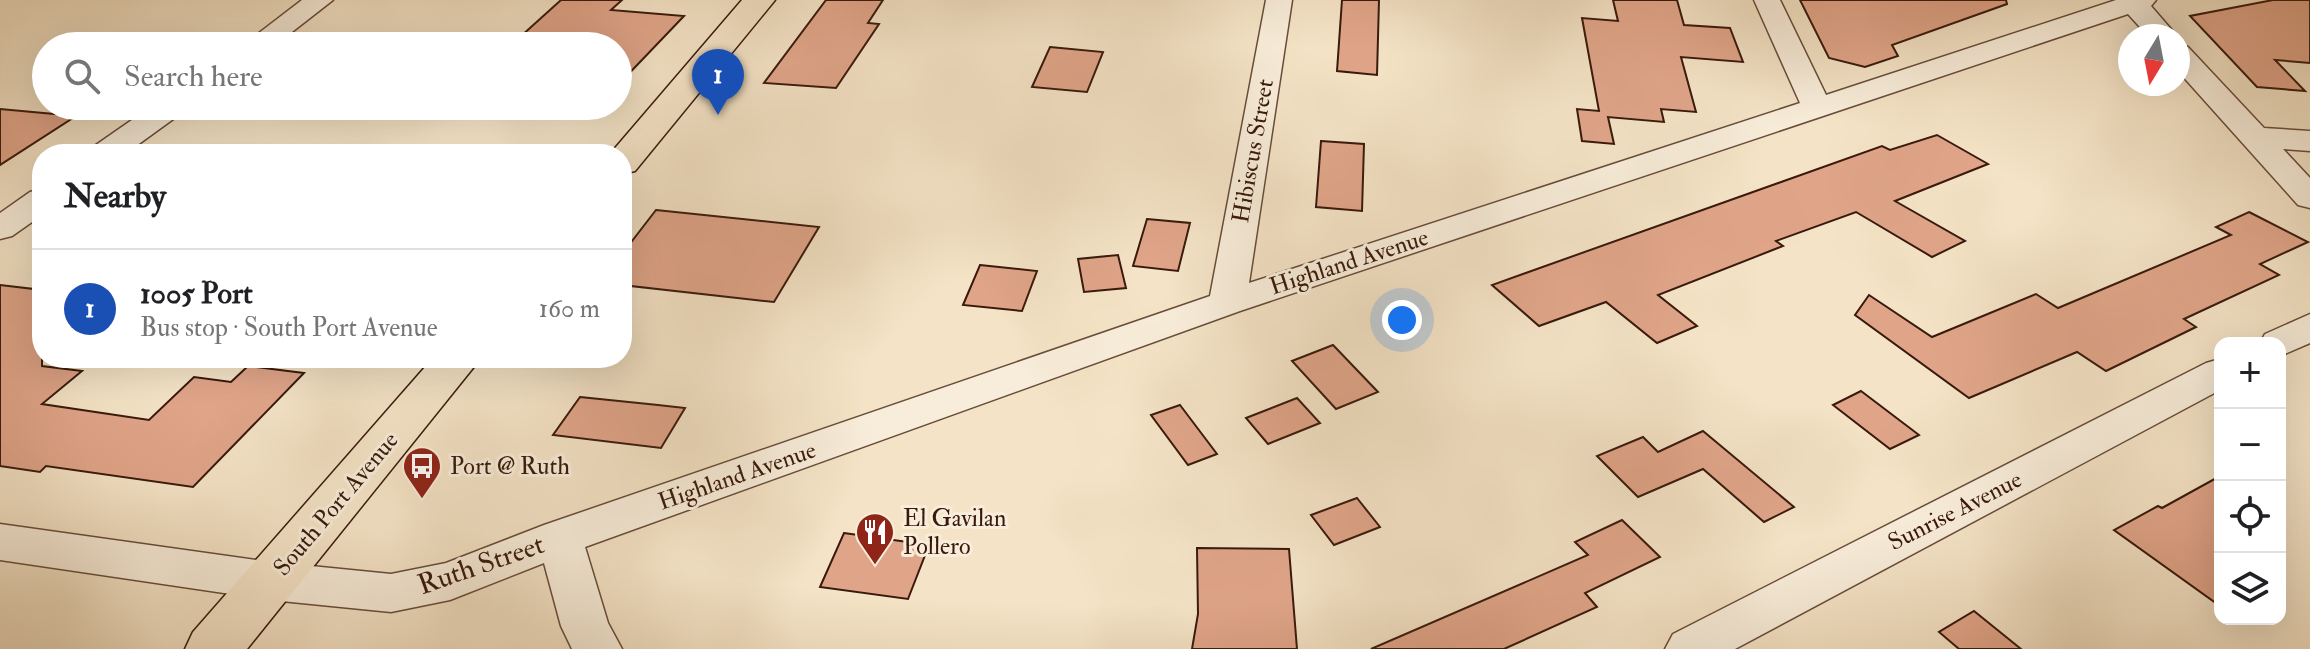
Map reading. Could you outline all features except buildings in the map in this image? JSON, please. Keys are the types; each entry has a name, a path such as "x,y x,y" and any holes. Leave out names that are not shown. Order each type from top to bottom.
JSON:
{"main road":[{"path":"632,151 759,0"},
{"name":"South Port Avenue","path":"213,649 450,368"}],"street":[{"path":"275,32 320,0"},
{"name":"Hibiscus Street","path":"1227,303 1279,0"},
{"path":"1767,0 1817,107"},
{"path":"2135,1 2153,24"},
{"name":"Highland Avenue","path":"560,538 1227,303 2135,1"},
{"path":"2190,66 2310,198"},
{"path":"118,144 152,120"},
{"path":"2253,137 2310,141"},
{"path":"0,229 32,206"},
{"path":"2286,339 2310,327"},
{"name":"Sunrise Avenue","path":"1690,649 2214,376"},
{"name":"Ruth Street","path":"0,542 271,581 391,593 450,581 560,538 585,626 597,649"}],"place":[{"name":"1005 Port","path":"718,115"},
{"name":"Port @ Ruth","path":"422,500"},
{"name":"El Gavilan Pollero","path":"875,566"}]}
